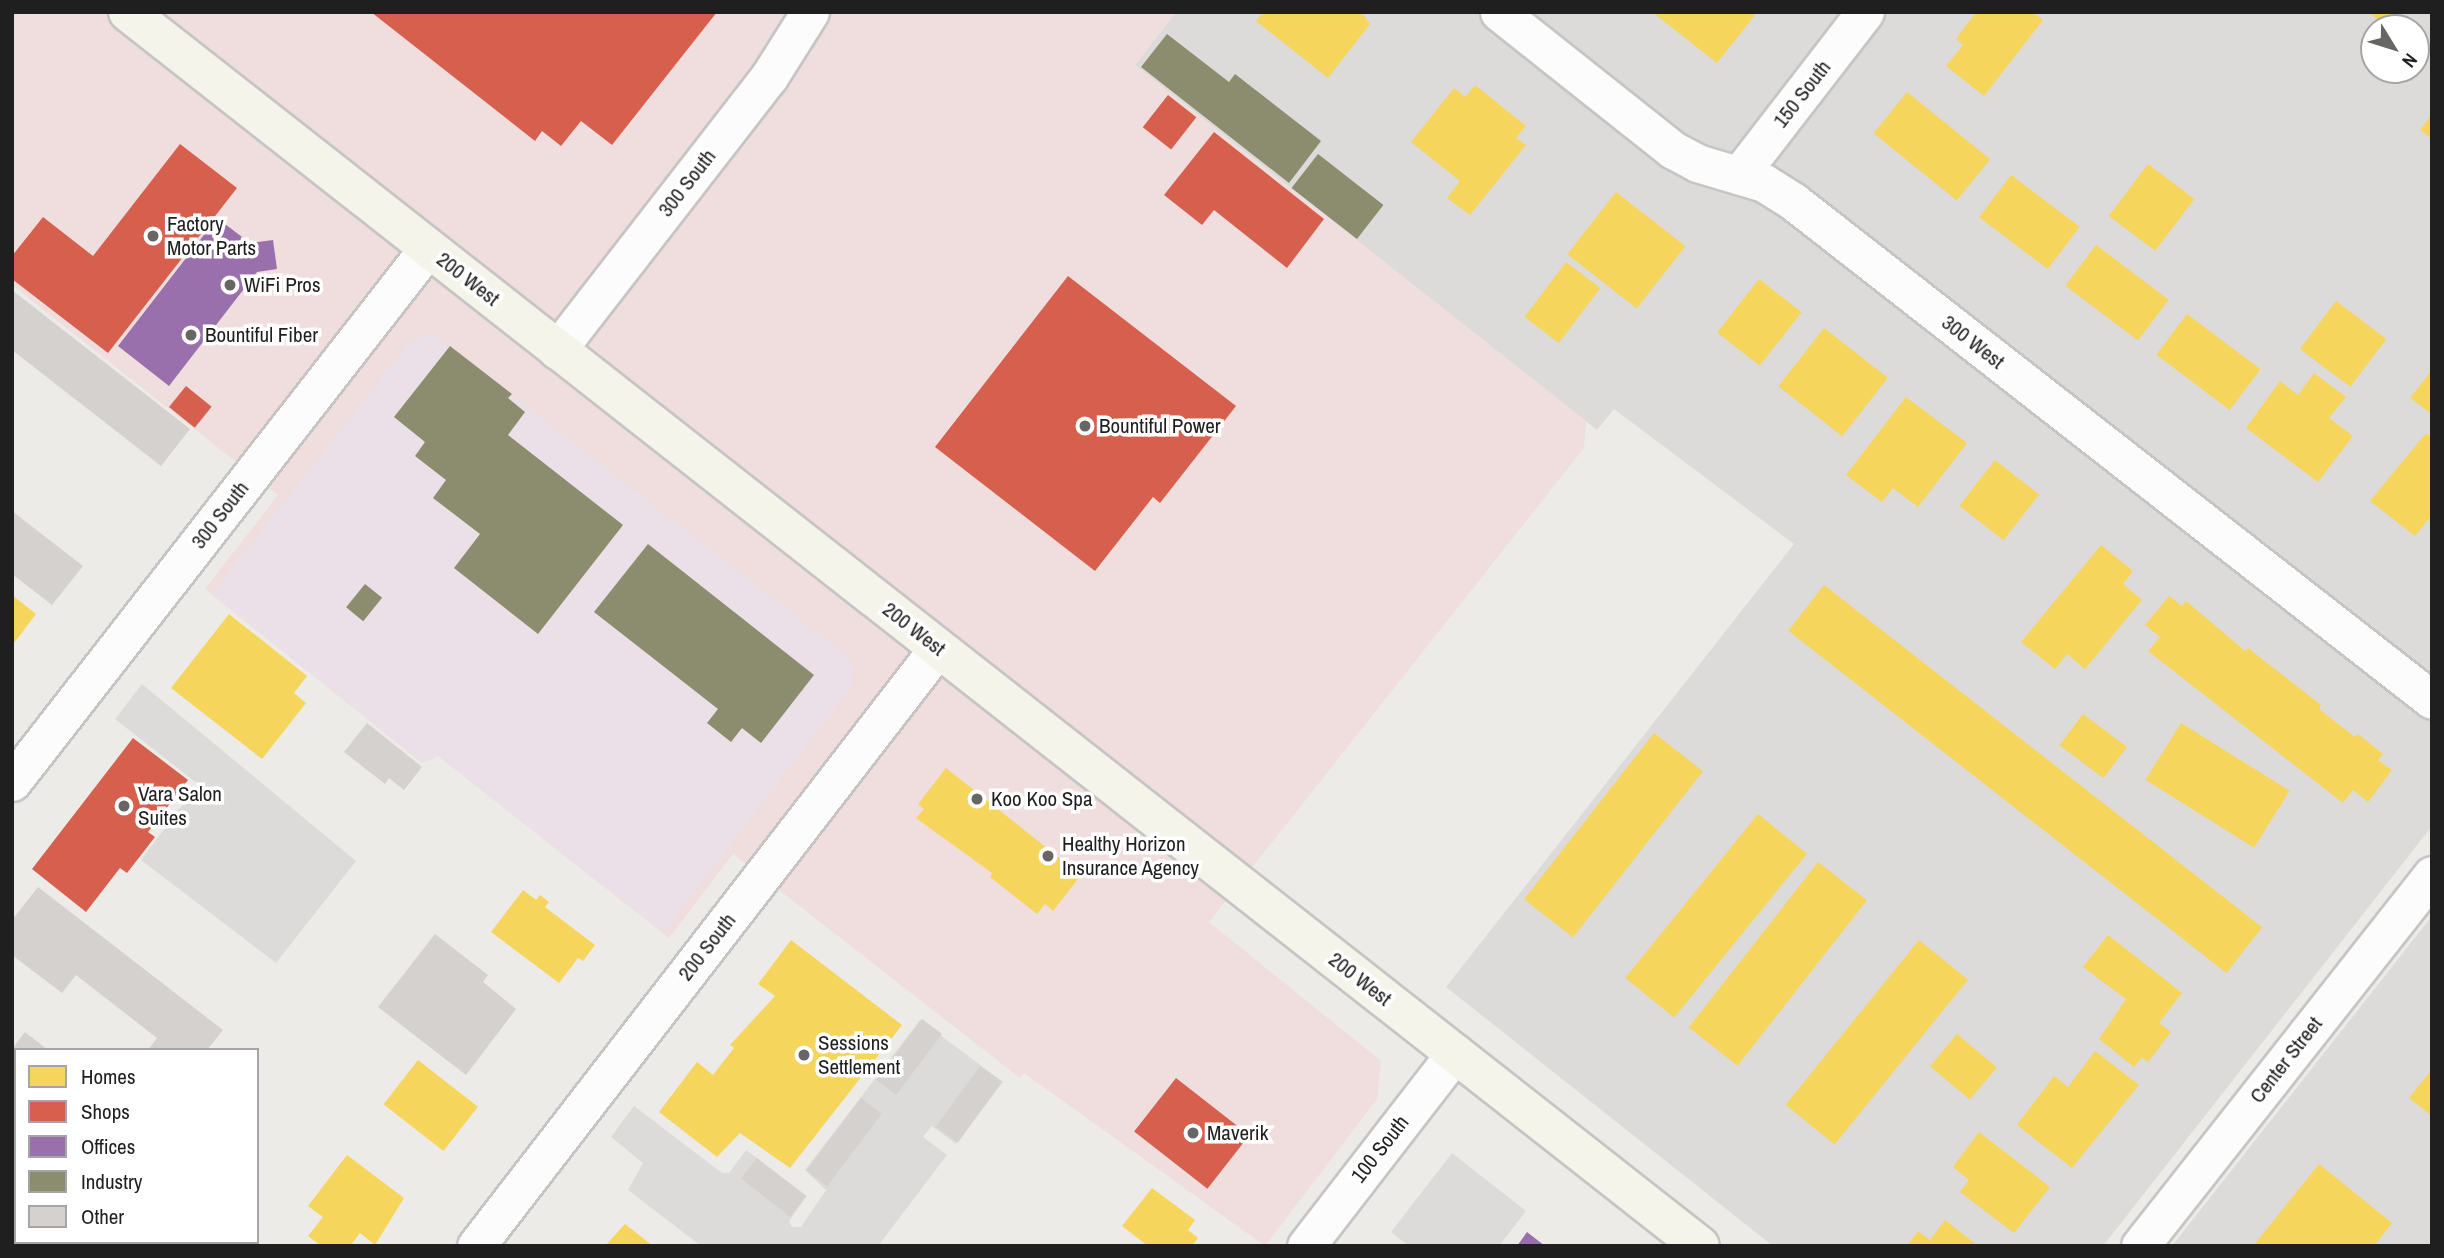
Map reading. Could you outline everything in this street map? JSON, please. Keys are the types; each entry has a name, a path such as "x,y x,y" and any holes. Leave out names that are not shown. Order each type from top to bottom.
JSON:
{"main road":[{"name":"200 West","path":"128,12 1700,1246"}],"street":[{"name":"300 South","path":"557,349 769,77 810,12"},
{"name":"300 West","path":"1499,12 1673,150 1697,163 1740,175 1794,202 2432,700"},
{"name":"150 South","path":"1740,175 1865,12"},
{"name":"300 South","path":"12,782 428,248"},
{"name":"200 South","path":"476,1246 938,648"},
{"name":"Center Street","path":"2140,1246 2432,875"},
{"name":"100 South","path":"1306,1246 1455,1053"}],"shaded area":[{"path":"12,12 1176,12 1135,65 1586,421 1584,448 1209,922 1381,1061 1377,1099 1265,1246 1024,1073 1020,1078 733,854 669,938 438,756 422,763 205,589 278,495 12,285"},
{"path":"1176,12 2432,12 2432,826 2103,1246 1773,1246 1446,987 1794,544 1614,409 1597,430 1135,65"},
{"path":"430,332 844,653 853,666 850,688 663,933 438,756 422,763 212,594 408,344"},
{"path":"142,684 356,861 276,963 141,860 198,784 115,719"},
{"path":"2432,916 2432,1246 2172,1246"},
{"path":"920,1020 1003,1082 956,1144 932,1126 923,1137 947,1155 878,1246 701,1246 628,1190 643,1163 611,1137 634,1106 722,1173 729,1173 746,1150 807,1196 789,1221 792,1227 801,1227 826,1190 805,1170"},
{"path":"1452,1153 1526,1211 1499,1246 1409,1246 1391,1232"}],"building: Homes":[{"path":"1263,12 1361,12 1370,24 1328,78 1256,21"},
{"path":"1652,12 1752,12 1755,15 1717,63"},
{"path":"1976,12 2033,12 2043,20 1984,96 1946,66 1963,45 1956,39"},
{"path":"2368,12 2397,12 2396,14"},
{"path":"1475,85 1526,126 1516,138 1526,145 1470,215 1447,198 1460,181 1411,142 1454,88 1465,97"},
{"path":"1907,92 1990,159 1957,201 1874,133"},
{"path":"2432,114 2432,139 2420,130"},
{"path":"2148,164 2194,199 2155,251 2109,216"},
{"path":"2011,175 2080,227 2048,269 1979,217"},
{"path":"1616,192 1685,246 1637,308 1567,254"},
{"path":"2096,245 2169,300 2138,340 2065,286"},
{"path":"1566,262 1600,288 1559,343 1524,317"},
{"path":"1759,279 1802,312 1760,366 1717,333"},
{"path":"2336,301 2386,339 2350,387 2300,349"},
{"path":"2187,314 2260,369 2230,410 2156,355"},
{"path":"1824,328 1888,378 1842,436 1778,386"},
{"path":"2432,370 2432,414 2410,398"},
{"path":"2314,373 2346,397 2329,418 2353,436 2318,482 2246,428 2280,381 2298,395"},
{"path":"1906,397 1967,443 1918,507 1893,488 1882,502 1846,475"},
{"path":"2426,433 2432,438 2432,515 2415,536 2370,501"},
{"path":"1995,460 2039,494 2003,540 1959,506"},
{"path":"2101,545 2133,571 2123,584 2142,600 2085,669 2067,654 2055,669 2021,642"},
{"path":"1824,585 2262,927 2226,973 1788,631"},
{"path":"12,595 36,614 14,643 12,641"},
{"path":"2169,596 2182,606 2186,601 2245,651 2248,648 2321,705 2319,709 2355,737 2358,734 2383,754 2378,760 2392,770 2368,802 2353,790 2343,803 2148,651 2160,637 2145,625"},
{"path":"229,614 307,676 294,693 306,703 262,759 171,688"},
{"path":"2083,714 2127,747 2103,778 2060,745"},
{"path":"2181,723 2290,791 2254,848 2145,780"},
{"path":"1654,733 1703,771 1573,937 1524,899"},
{"path":"946,768 1081,875 1053,911 1045,904 1037,914 990,877 992,873 916,818 924,809 918,804"},
{"path":"1758,814 1807,854 1674,1018 1625,978"},
{"path":"1818,862 1867,900 1738,1066 1689,1027"},
{"path":"523,890 536,900 540,895 549,902 545,907 595,945 583,961 578,958 559,983 491,932"},
{"path":"2108,935 2182,993 2159,1023 2171,1032 2148,1062 2142,1057 2134,1067 2099,1039 2126,999 2083,967"},
{"name":"Sessions Settlement","path":"791,940 902,1025 790,1168 740,1133 717,1157 659,1112 697,1062 713,1075 734,1048 730,1045 775,996 758,984"},
{"path":"1919,940 1968,980 1835,1144 1786,1105"},
{"path":"1957,1034 1997,1067 1970,1100 1930,1066"},
{"path":"2095,1051 2139,1085 2072,1168 2017,1125 2054,1076 2068,1087"},
{"path":"418,1060 478,1107 443,1151 384,1104"},
{"path":"2432,1069 2432,1116 2409,1098"},
{"path":"1979,1132 2050,1187 2014,1233 1960,1192 1969,1180 1953,1167"},
{"path":"347,1155 404,1198 375,1245 360,1233 350,1246 321,1246 308,1236 323,1217 308,1206"},
{"path":"2319,1164 2392,1223 2374,1246 2253,1246"},
{"path":"1152,1188 1195,1220 1188,1230 1198,1238 1192,1246 1148,1246 1122,1226"},
{"path":"1945,1220 1978,1246 1907,1246 1918,1231 1930,1240"},
{"path":"625,1224 653,1246 605,1246"}],"building: Shops":[{"path":"371,12 717,12 612,145 581,121 561,146 542,131 535,141"},
{"path":"1168,95 1196,117 1171,149 1143,127"},
{"path":"1214,132 1324,219 1287,268 1214,210 1202,225 1164,195"},
{"name":"Factory Motor Parts","path":"180,144 237,188 108,353 12,279 12,256 43,217 93,256"},
{"name":"Bountiful Power","path":"1068,276 1236,406 1160,503 1153,497 1095,571 935,447"},
{"path":"186,386 212,407 195,428 169,407"},
{"name":"Vara Salon Suites","path":"133,738 188,780 148,832 155,837 127,873 120,868 86,912 32,869"},
{"name":"Maverik","path":"1176,1078 1249,1135 1207,1189 1134,1132"}],"building: Offices":[{"path":"217,218 250,243 273,240 277,269 257,272 169,386 118,346"},
{"path":"1527,1232 1545,1246 1517,1246"}],"building: Industry":[{"path":"1167,34 1229,82 1235,74 1321,141 1289,183 1141,67"},
{"path":"1318,154 1383,205 1357,239 1292,188"},
{"path":"450,346 512,394 508,398 525,412 508,435 623,525 538,634 454,568 480,534 433,498 446,480 415,456 425,442 394,417"},
{"path":"648,544 814,675 761,743 742,728 731,742 707,723 718,709 594,612"},
{"path":"365,584 382,598 363,621 346,607"}],"building: Other":[{"path":"12,290 190,429 161,466 12,350"},
{"path":"12,511 83,566 52,605 12,574"},
{"path":"367,723 422,767 404,790 389,778 385,784 344,752"},
{"path":"38,887 223,1030 209,1048 150,1048 157,1038 76,975 62,993 12,955 12,920"},
{"path":"435,934 488,975 483,982 516,1009 466,1075 378,1007"},
{"path":"922,1019 942,1034 896,1095 876,1080"},
{"path":"25,1032 45,1048 14,1048 14,1066 12,1049"},
{"path":"980,1066 1002,1082 958,1143 936,1127"},
{"path":"861,1098 882,1114 827,1186 806,1171"},
{"path":"757,1158 806,1196 790,1217 741,1178"}],"place":[{"name":"Factory Motor Parts","path":"153,236"},
{"name":"WiFi Pros","path":"230,285"},
{"name":"Bountiful Fiber","path":"191,335"},
{"name":"Bountiful Power","path":"1085,426"},
{"name":"Koo Koo Spa","path":"977,799"},
{"name":"Vara Salon Suites","path":"124,806"},
{"name":"Healthy Horizon Insurance Agency","path":"1048,856"},
{"name":"Sessions Settlement","path":"804,1055"},
{"name":"Maverik","path":"1193,1133"}]}
